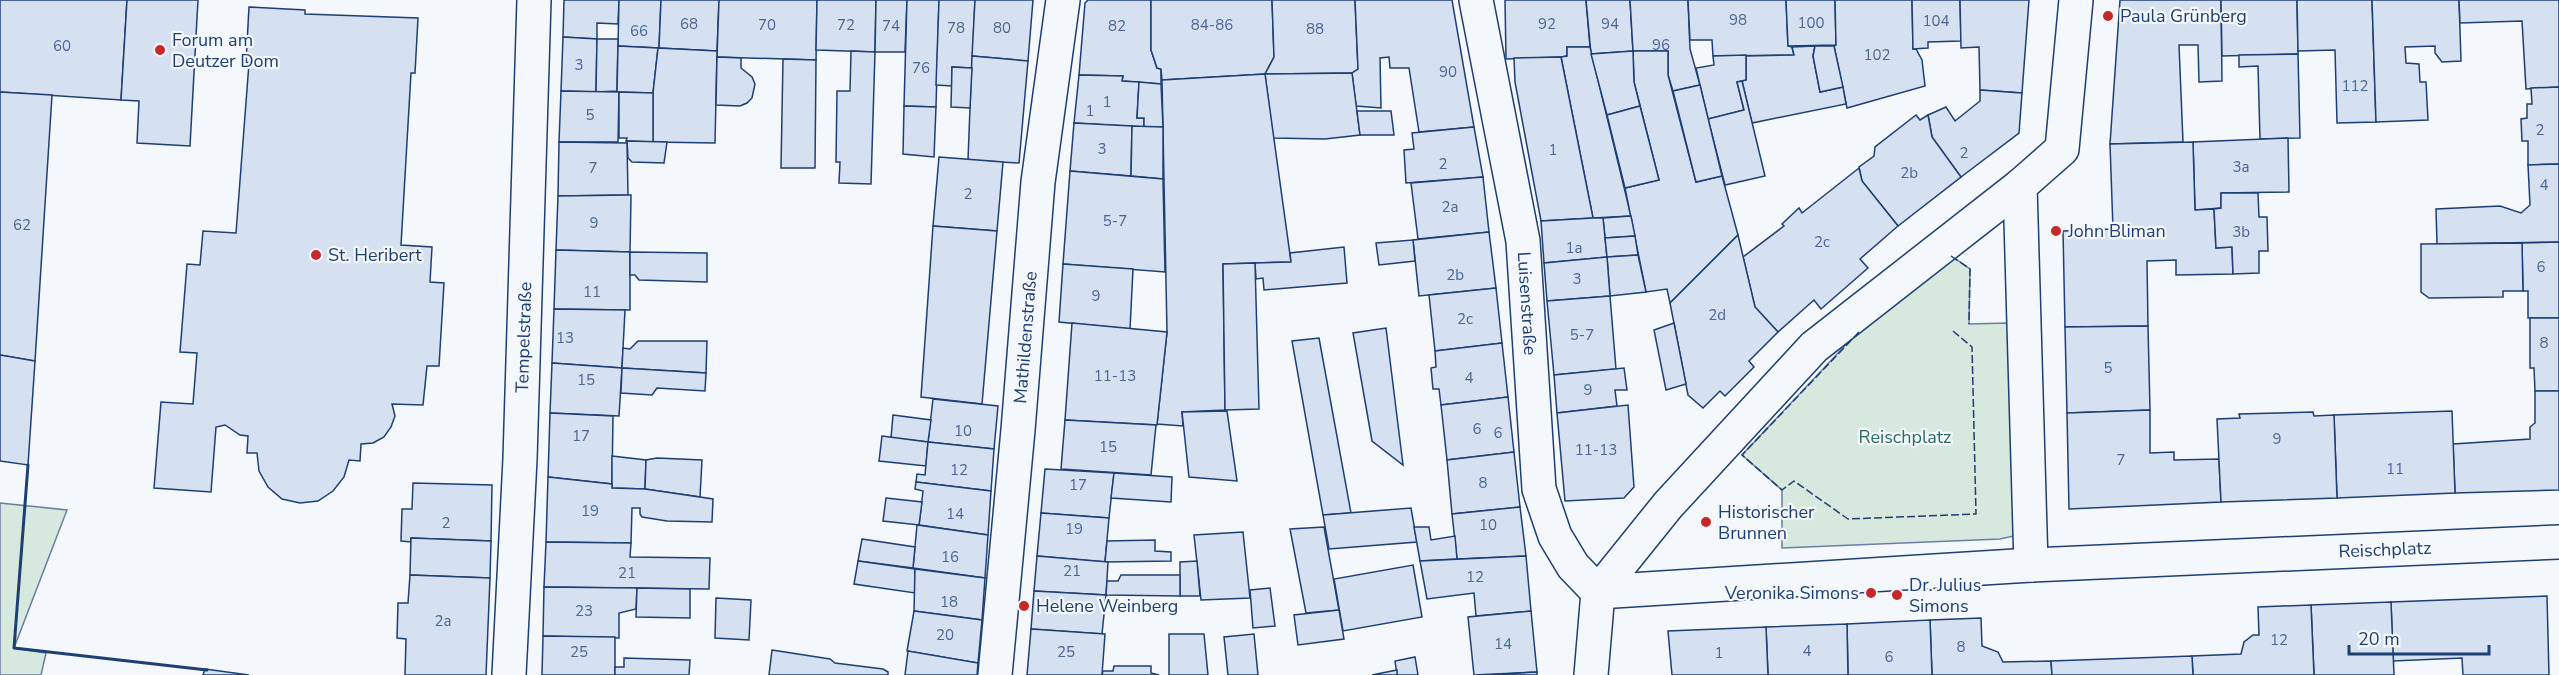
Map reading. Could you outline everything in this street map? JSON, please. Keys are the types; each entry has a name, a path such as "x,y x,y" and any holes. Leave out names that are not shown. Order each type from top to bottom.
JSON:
{"street":[{"name":"Tempelstraße","path":"509,675 520,459 534,0"},
{"name":"Mathildenstraße","path":"995,675 1038,182 1063,0"},
{"name":"Luisenstraße","path":"1476,0 1522,241 1539,489 1555,536 1573,566 1598,592"},
{"path":"1591,675 1598,592 1668,505 1814,346 2020,186 2062,149 2076,0"},
{"path":"2020,186 2031,565"},
{"name":"Reischplatz","path":"1598,592 2031,565 2559,542"}],"green space":[{"name":"Reischplatz","path":"1953,257 1970,269 1969,324 2008,323 2014,536 2000,539 1782,548 1782,490 1742,455 1855,335"},
{"path":"0,503 67,510 14,648 46,653 41,675 0,675"}],"building":[{"path":"0,0 127,0 121,100 0,92"},
{"name":"Forum am Deutzer Dom","path":"127,0 198,0 190,146 137,143 139,101 121,100"},
{"path":"564,0 619,0 618,24 597,23 597,39 563,37"},
{"path":"619,0 661,0 659,48 618,46"},
{"path":"661,0 719,0 717,51 659,48"},
{"path":"719,0 817,0 816,60 717,57"},
{"path":"817,0 876,0 875,52 816,50"},
{"path":"876,0 907,0 905,52 875,52"},
{"path":"907,0 939,0 936,107 904,106"},
{"path":"939,0 975,0 972,68 952,67 952,86 936,85"},
{"path":"975,0 1033,0 1028,61 972,56"},
{"path":"1088,0 1151,0 1151,50 1157,68 1161,69 1161,84 1122,81 1123,76 1079,75 1085,3"},
{"path":"1151,0 1272,0 1274,57 1265,74 1162,80 1161,69 1157,68 1151,50"},
{"path":"1272,0 1355,0 1358,69 1352,73 1265,74 1274,57"},
{"path":"1355,0 1452,0 1474,127 1419,132 1409,68 1390,68 1389,57 1380,58 1381,108 1356,106 1352,73 1358,69"},
{"path":"1505,0 1586,0 1590,47 1567,47 1567,56 1561,57 1506,59"},
{"path":"1586,0 1630,0 1633,51 1591,54"},
{"path":"1630,0 1688,0 1690,49 1700,85 1673,91 1668,75 1668,51 1633,51"},
{"path":"1688,0 1786,0 1788,46 1792,47 1794,55 1713,56 1712,40 1690,40"},
{"path":"1786,0 1835,0 1836,45 1788,46"},
{"path":"1835,0 1912,0 1913,49 1916,49 1922,60 1925,86 1847,108 1834,46 1836,45"},
{"path":"1912,0 1960,0 1961,41 1928,42 1928,48 1913,49"},
{"path":"1960,0 2029,0 2022,93 1980,90 1979,47 1961,48"},
{"path":"2120,0 2221,0 2222,81 2199,82 2198,45 2179,45 2183,142 2110,144"},
{"path":"2221,0 2297,0 2298,54 2222,56"},
{"path":"2297,0 2372,0 2376,122 2337,123 2335,50 2298,51"},
{"path":"2372,0 2459,0 2461,61 2442,62 2435,53 2435,46 2405,47 2406,63 2419,64 2420,82 2426,82 2428,120 2376,122"},
{"path":"2459,0 2559,0 2559,87 2526,89 2522,21 2460,23"},
{"name":"St. Heribert","path":"249,7 305,10 305,14 418,18 415,73 411,73 401,245 432,247 430,282 444,283 439,366 427,366 423,405 392,404 395,416 384,437 373,443 361,444 360,461 349,460 344,477 333,491 318,501 300,503 282,499 268,487 259,471 257,453 247,453 248,436 240,435 225,425 216,427 211,492 154,488 161,402 193,404 197,353 180,352 187,264 200,265 203,231 236,233 249,63 246,62"},
{"path":"563,37 597,39 596,92 561,91"},
{"path":"597,39 618,39 617,91 596,92"},
{"path":"618,46 658,48 653,93 617,92"},
{"path":"1815,46 1813,56 1820,92 1843,87 1846,104 1752,123 1742,81 1746,80 1746,56 1794,55 1792,47"},
{"path":"1815,46 1834,46 1843,87 1820,92 1813,56"},
{"path":"1567,47 1590,47 1631,216 1593,218 1561,57 1567,56"},
{"path":"658,48 717,51 715,143 653,142 653,93"},
{"path":"851,51 875,52 871,184 839,183 840,162 836,162 837,91 850,91"},
{"path":"1633,51 1668,51 1668,75 1696,182 1722,176 1738,235 1670,303 1667,289 1646,292 1625,188 1659,180 1634,82"},
{"path":"1633,51 1634,82 1640,106 1607,115 1591,54"},
{"path":"2298,54 2300,138 2260,139 2258,66 2239,67 2239,55"},
{"path":"1746,55 1746,80 1737,82 1744,110 1708,119 1696,68 1714,65 1713,56"},
{"path":"972,56 1028,61 1019,163 968,160"},
{"path":"717,57 741,58 741,68 752,77 755,84 752,98 747,103 740,106 716,105"},
{"path":"1561,57 1593,218 1541,221 1515,82 1514,58"},
{"path":"783,59 816,60 815,168 781,168"},
{"path":"952,67 972,68 970,108 951,107"},
{"path":"1352,73 1360,135 1325,139 1273,138 1265,74"},
{"path":"1265,74 1291,262 1223,264 1225,410 1182,412 1183,426 1157,424 1167,332 1162,80"},
{"path":"1079,75 1123,76 1122,81 1139,82 1137,118 1144,118 1144,127 1074,123"},
{"path":"1742,81 1765,176 1725,185 1708,119 1744,110 1737,82"},
{"path":"1139,82 1161,84 1163,127 1144,127 1144,118 1137,118"},
{"path":"1700,85 1722,176 1696,182 1673,91"},
{"path":"2559,87 2559,164 2528,165 2528,141 2522,141 2521,119 2527,118 2527,104 2532,104 2531,88"},
{"path":"1980,90 2022,93 2019,133 1961,177 1932,137 1928,115 1946,107 1955,121 1980,101"},
{"path":"561,91 619,92 618,142 559,142"},
{"path":"0,92 52,95 35,361 0,355"},
{"path":"619,92 653,93 653,142 626,141 627,138 619,138"},
{"path":"904,106 936,107 934,157 903,154"},
{"path":"1640,106 1659,180 1625,188 1607,115"},
{"path":"1357,111 1391,111 1394,135 1360,135"},
{"path":"1916,115 1920,120 1928,115 1932,137 1961,177 1898,226 1862,181 1859,167 1874,156 1875,147"},
{"path":"1074,123 1132,126 1131,176 1070,171"},
{"path":"1132,126 1163,127 1163,179 1131,176"},
{"path":"1474,127 1483,177 1406,183 1404,150 1414,149 1412,133"},
{"path":"2288,138 2289,192 2221,193 2221,208 2195,210 2193,142"},
{"path":"627,141 667,142 664,163 632,162 628,158"},
{"path":"559,142 627,143 628,195 558,196"},
{"path":"2193,142 2195,210 2214,209 2216,248 2232,247 2233,274 2176,275 2176,260 2147,261 2148,326 2065,327 2063,231 2113,229 2110,144"},
{"path":"939,157 1003,162 997,231 933,226"},
{"path":"2559,164 2559,242 2437,244 2436,209 2500,206 2521,213 2530,205 2528,165"},
{"path":"1859,168 1862,181 1898,226 1860,259 1868,268 1821,309 1814,300 1778,332 1755,307 1743,257 1784,226 1782,224 1799,208 1802,213"},
{"path":"1070,171 1163,179 1165,272 1063,264"},
{"path":"1483,177 1489,232 1418,239 1411,183"},
{"path":"2221,193 2258,193 2259,217 2267,217 2268,251 2259,251 2259,273 2233,274 2232,247 2216,248 2214,209 2221,208"},
{"path":"631,195 630,252 556,250 558,196"},
{"path":"1631,216 1635,236 1605,238 1603,218"},
{"path":"1603,218 1607,257 1544,263 1541,221"},
{"path":"933,226 997,231 982,404 921,397"},
{"path":"1489,232 1496,288 1419,296 1413,240"},
{"path":"1738,235 1755,307 1778,332 1749,361 1754,367 1725,396 1720,391 1703,408 1688,395 1670,303"},
{"path":"1635,236 1638,255 1607,257 1605,238"},
{"path":"1413,240 1415,261 1379,265 1376,243"},
{"path":"2559,242 2559,318 2528,318 2528,291 2523,291 2522,243"},
{"path":"2522,243 2523,291 2503,291 2503,297 2429,298 2421,292 2421,244"},
{"path":"1344,247 1347,283 1264,290 1263,278 1256,279 1255,263 1291,262 1290,253"},
{"path":"556,250 630,252 630,310 554,309"},
{"path":"630,252 707,253 707,282 639,280 635,275 630,275"},
{"path":"1638,255 1646,292 1610,296 1607,257"},
{"path":"1607,257 1610,296 1547,301 1544,263"},
{"path":"1255,263 1259,409 1225,410 1223,264"},
{"path":"1063,264 1133,269 1130,329 1059,322"},
{"path":"1496,288 1502,343 1435,351 1429,295"},
{"path":"1610,296 1616,369 1554,375 1547,301"},
{"path":"554,309 625,310 622,368 552,363"},
{"path":"2530,318 2559,318 2559,391 2535,391 2534,368 2530,368"},
{"path":"1072,323 1167,332 1157,425 1065,420"},
{"path":"1674,323 1686,384 1666,390 1654,330"},
{"path":"2148,326 2150,410 2067,413 2065,327"},
{"path":"1386,328 1403,465 1372,441 1353,333"},
{"path":"1319,338 1351,513 1323,515 1292,341"},
{"path":"638,341 707,341 706,373 622,368 623,348 630,349"},
{"path":"1502,343 1508,397 1441,405 1439,389 1433,389 1431,368 1436,367 1435,351"},
{"path":"0,355 35,361 28,465 0,461"},
{"path":"552,363 622,368 619,416 550,413"},
{"path":"622,368 706,373 705,391 657,388 652,395 621,393"},
{"path":"1624,368 1627,390 1615,390 1617,406 1557,413 1554,375"},
{"path":"2535,391 2559,391 2559,490 2455,493 2453,444 2530,439 2530,427 2535,423"},
{"path":"1508,397 1514,452 1447,460 1441,405"},
{"path":"933,399 998,406 994,449 928,442"},
{"path":"1628,405 1634,487 1624,498 1565,501 1557,413"},
{"path":"2150,410 2150,453 2174,452 2174,460 2219,459 2221,502 2069,509 2067,413"},
{"path":"1227,411 1237,481 1189,477 1182,412"},
{"path":"2452,411 2455,493 2337,498 2334,415"},
{"path":"2313,412 2314,416 2334,415 2337,498 2221,502 2217,419 2240,418 2239,414"},
{"path":"550,413 613,416 612,484 548,477"},
{"path":"893,415 931,420 928,442 891,438"},
{"path":"1065,420 1156,425 1151,475 1061,469"},
{"path":"882,436 928,442 926,466 879,461"},
{"path":"928,442 994,449 991,491 916,482 917,474 925,475"},
{"path":"1514,452 1520,507 1452,514 1447,460"},
{"path":"612,456 646,460 645,489 612,488"},
{"path":"657,458 702,460 700,497 645,489 646,460"},
{"path":"1045,469 1114,473 1109,518 1041,513"},
{"path":"1114,473 1172,477 1171,502 1111,498"},
{"path":"548,477 612,484 612,488 645,489 713,499 712,522 667,521 642,517 640,508 632,508 631,543 546,542"},
{"path":"916,482 991,491 988,535 919,525 923,491 915,489"},
{"path":"413,483 492,485 491,541 411,538 411,542 401,541 402,509 412,509"},
{"path":"886,498 922,502 919,525 883,521"},
{"path":"1520,507 1526,556 1457,559 1452,514"},
{"path":"1411,508 1417,542 1329,549 1323,515"},
{"path":"1041,513 1109,518 1105,562 1037,556"},
{"path":"917,525 988,535 985,578 913,568"},
{"path":"1324,527 1339,610 1306,613 1290,529"},
{"path":"1414,527 1429,527 1431,540 1455,536 1457,559 1420,561"},
{"path":"1243,532 1250,598 1201,600 1194,535"},
{"path":"411,538 491,541 490,578 410,575"},
{"path":"862,539 915,547 913,568 858,561"},
{"path":"1155,540 1155,551 1171,552 1171,561 1105,562 1107,541"},
{"path":"546,542 631,543 630,557 710,558 709,589 544,587"},
{"path":"1037,556 1108,562 1106,595 1034,591"},
{"path":"1526,556 1531,611 1476,616 1474,593 1427,599 1420,561"},
{"path":"858,561 915,569 915,593 854,584"},
{"path":"1197,561 1200,596 1180,596 1180,562"},
{"path":"1413,565 1422,617 1343,631 1334,579"},
{"path":"915,569 985,578 982,620 914,611"},
{"path":"410,575 490,578 486,675 405,675 406,639 397,638 398,603 408,603"},
{"path":"1121,575 1180,575 1180,596 1106,595 1107,581 1118,581"},
{"path":"544,587 637,588 636,609 619,613 619,638 543,636"},
{"path":"637,588 690,589 690,618 636,617"},
{"path":"1270,588 1275,626 1253,628 1250,590"},
{"path":"1034,591 1106,595 1102,634 1031,629"},
{"path":"2547,596 2549,675 2463,675 2462,658 2393,661 2391,602"},
{"path":"716,598 751,600 749,640 715,638"},
{"path":"2391,602 2394,675 2314,675 2311,605"},
{"path":"2311,605 2314,675 2193,675 2192,656 2241,654 2244,642 2253,635 2259,635 2258,607"},
{"path":"1339,610 1344,639 1298,645 1294,615"},
{"path":"914,611 982,620 978,663 907,651"},
{"path":"1531,611 1537,672 1474,675 1468,617"},
{"path":"1981,618 1982,646 1998,652 2003,662 2051,661 2052,675 1932,675 1930,620"},
{"path":"1930,620 1932,675 1848,675 1847,624"},
{"path":"1847,624 1848,675 1768,675 1766,627"},
{"path":"1766,627 1768,675 1672,675 1668,631"},
{"path":"1031,629 1105,634 1102,675 1027,675"},
{"path":"1169,634 1204,634 1208,675 1169,675"},
{"path":"1254,634 1258,675 1228,675 1224,637"},
{"path":"543,636 615,637 615,675 542,675"},
{"path":"772,650 830,659 835,663 883,669 888,672 888,675 769,675"},
{"path":"908,651 978,663 977,675 905,675"},
{"path":"2192,656 2193,675 2052,675 2051,661"},
{"path":"1415,657 1418,675 1397,675 1395,661"},
{"path":"624,658 690,660 689,675 615,675 615,667 624,667"},
{"path":"1114,666 1151,666 1151,673 1159,675 1102,675 1103,671 1113,671"},
{"path":"205,669 249,675 203,675"},
{"path":"1397,670 1397,675 1372,675"},
{"path":"1537,672 1537,675 1486,675"}],"fence":[{"path":"1951,256 1970,269 1969,324"},
{"path":"1859,332 1742,455 1782,490 1794,481 1848,519 1976,514 1972,347 1953,331"}],"wall":[{"path":"28,465 14,648 207,670"}],"place":[{"name":"Paula Grünberg","path":"2108,16"},
{"name":"Forum am Deutzer Dom","path":"160,50"},
{"name":"John Bliman","path":"2056,231"},
{"name":"St. Heribert","path":"316,255"},
{"name":"Historischer Brunnen","path":"1706,522"},
{"name":"Veronika Simons","path":"1871,593"},
{"name":"Dr. Julius Simons","path":"1897,595"},
{"name":"Helene Weinberg","path":"1024,606"}]}
